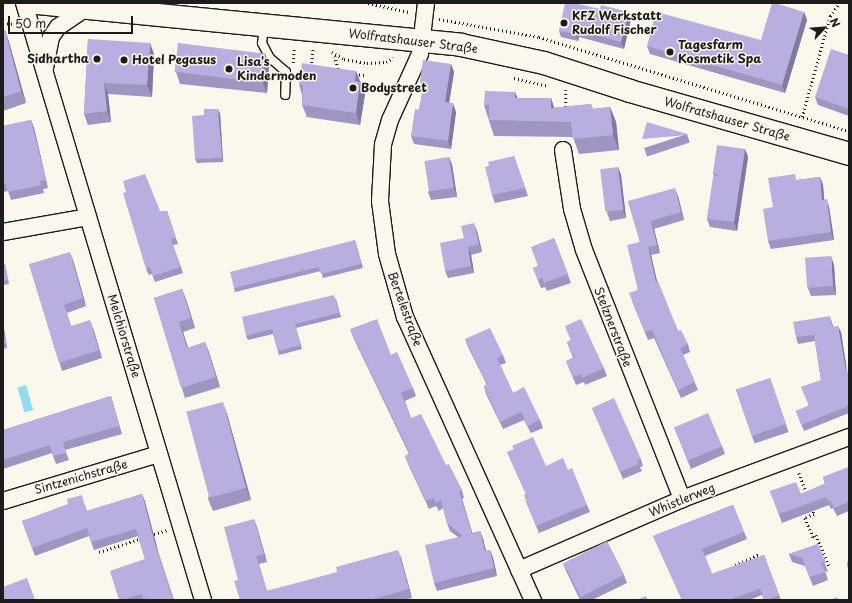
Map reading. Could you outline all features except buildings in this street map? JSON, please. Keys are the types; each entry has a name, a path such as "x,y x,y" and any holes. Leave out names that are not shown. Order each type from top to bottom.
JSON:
{"main road":[{"name":"Wolfratshauser Straße","path":"36,3 265,24 461,45 544,63 630,91 849,154"}],"street":[{"name":"Melchiorstraße","path":"24,3 202,600"},
{"name":"Melchiorstraße","path":"44,71 51,37 58,27 88,7"},
{"name":"Bertelestraße","path":"426,10 420,54 390,120 383,145 380,201 387,254 405,317 531,599"},
{"name":"Stelznerstraße","path":"563,150 572,209 584,250 682,499"},
{"path":"3,232 88,217"},
{"name":"Whistlerweg","path":"518,570 682,499 849,437"},
{"name":"Sintzenichstraße","path":"3,501 159,454"}],"lane":[{"path":"265,24 262,43 270,58 286,72 285,95"}],"path":[{"path":"368,3 426,10 539,37 849,131"},
{"path":"802,117 830,16 839,3"},
{"path":"293,67 294,46"},
{"path":"311,69 313,48"},
{"path":"331,50 335,55 339,72"},
{"path":"335,55 367,63 386,62 396,55"},
{"path":"305,69 318,70"},
{"path":"332,72 345,73"},
{"path":"351,74 364,75"},
{"path":"566,90 566,110"},
{"path":"793,458 814,514 805,518 813,536 816,535 829,566"},
{"path":"99,552 180,526"},
{"path":"733,566 760,554"}],"water":[{"path":"26,385 33,410 25,412 17,387"}],"place":[{"name":"KFZ Werkstatt Rudolf Fischer","path":"564,23"},
{"name":"Tagesfarm Kosmetik Spa","path":"670,52"},
{"name":"Sidhartha","path":"97,59"},
{"name":"Hotel Pegasus","path":"124,60"},
{"name":"Lisa's Kindermoden","path":"229,69"},
{"name":"Bodystreet","path":"353,88"}]}
